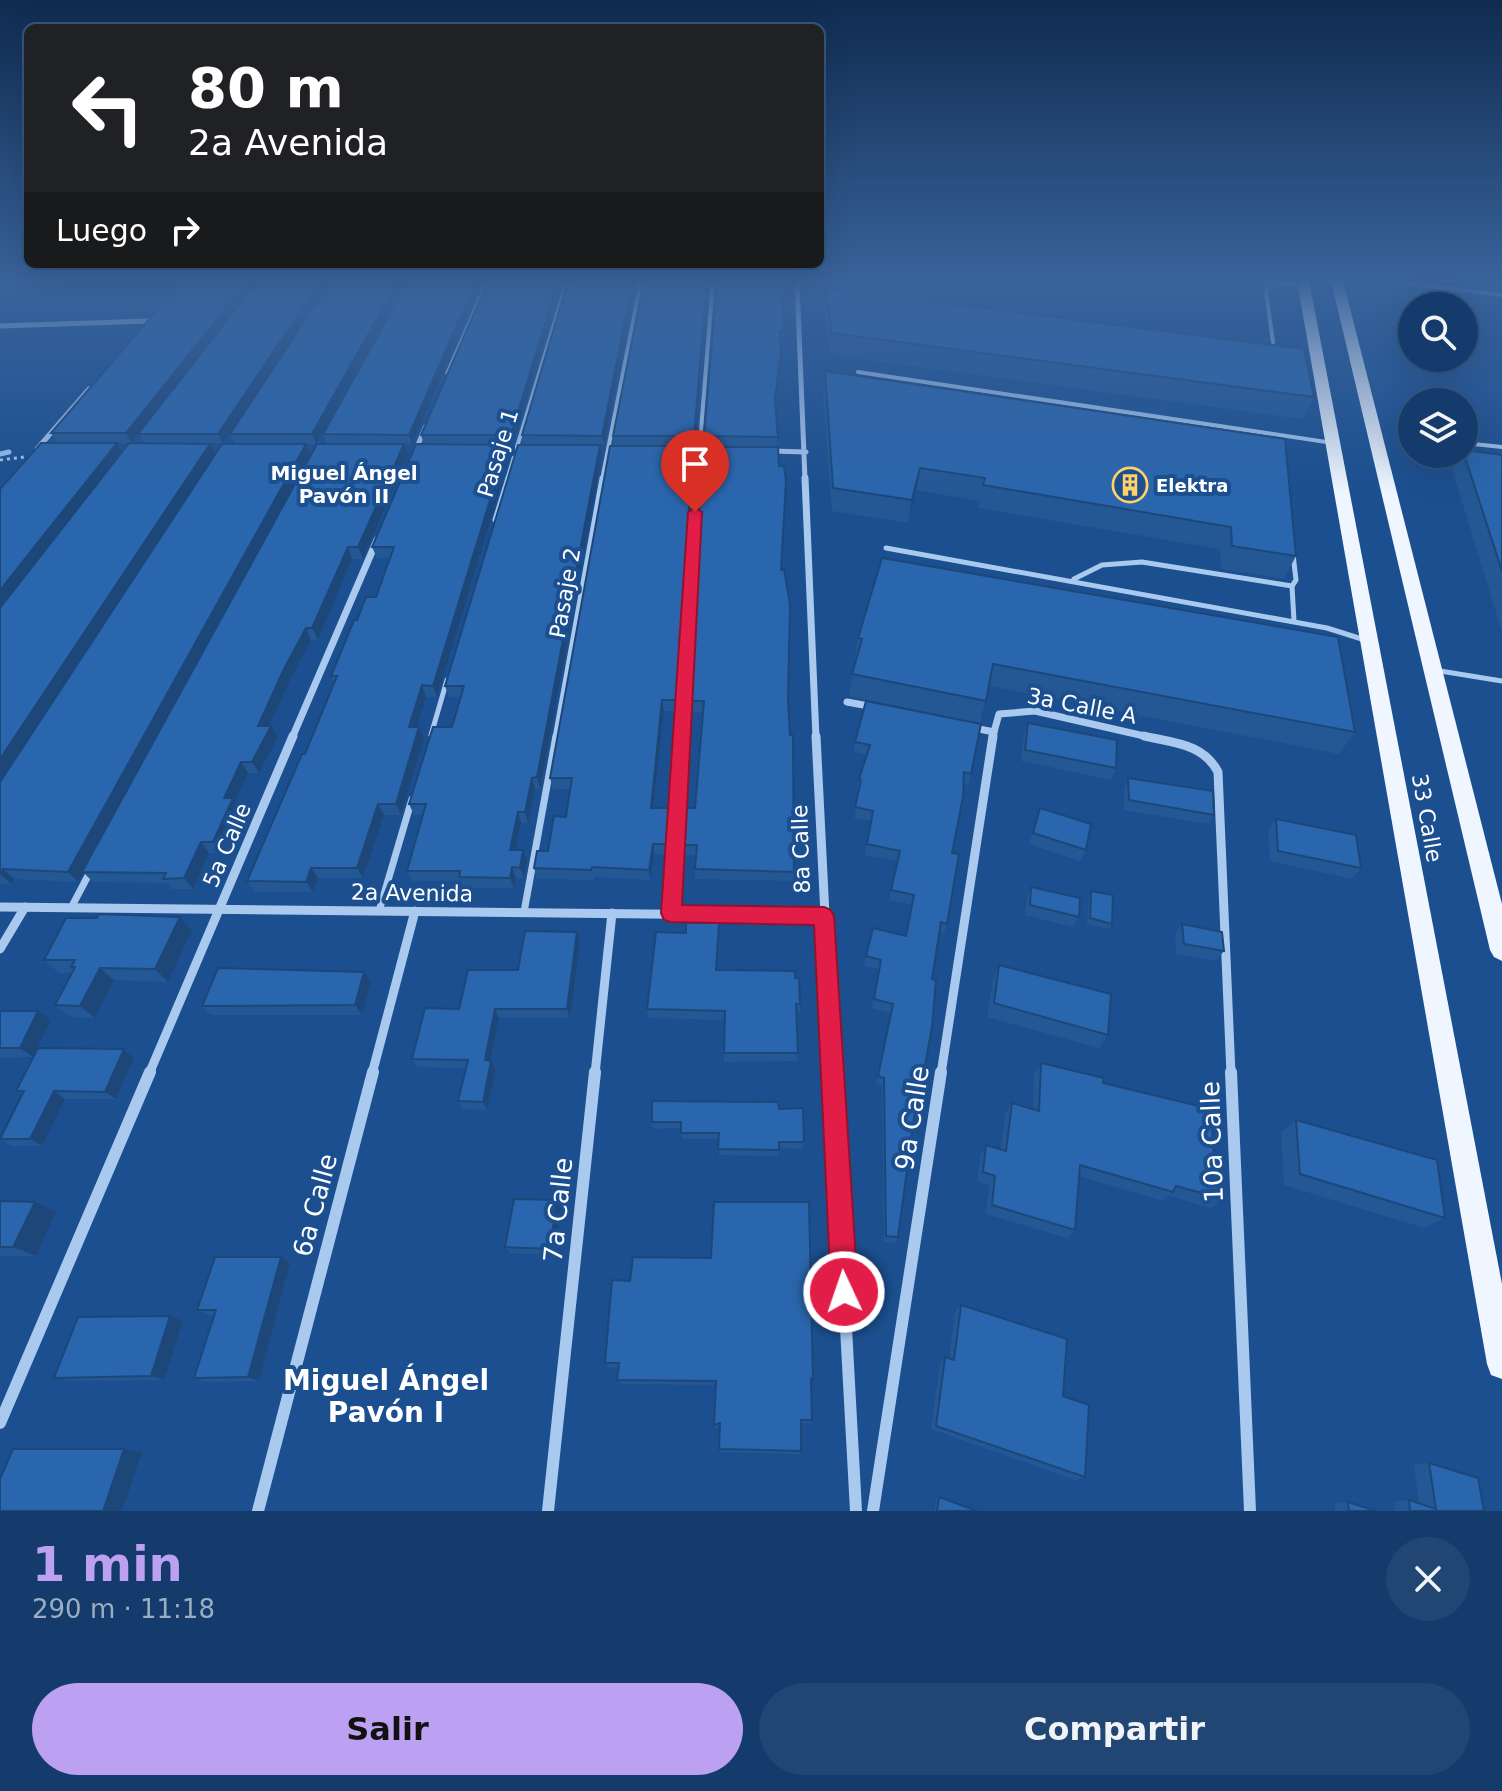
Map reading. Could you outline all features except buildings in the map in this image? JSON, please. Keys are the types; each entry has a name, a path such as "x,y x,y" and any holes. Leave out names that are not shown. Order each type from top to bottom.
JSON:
{"main road":[{"name":"33 Calle","path":"1313,352 1335,443 1502,1364"},
{"name":"33 Calle","path":"1354,352 1502,950"}],"street":[{"path":"446,379 458,352"},
{"name":"8a Calle","path":"801,352 824,916 856,1511"},
{"path":"31,456 98,378"},
{"path":"410,463 428,421"},
{"path":"38,448 54,448"},
{"path":"402,449 430,449"},
{"path":"502,449 531,449"},
{"path":"591,450 622,450"},
{"path":"668,450 729,450"},
{"path":"760,451 806,452"},
{"name":"5a Calle","path":"0,1423 379,535"},
{"path":"847,702 891,711"},
{"name":"3a Calle A","path":"994,732 999,714 1035,711 1200,749 1211,758 1218,772"},
{"path":"964,726 994,732"},
{"name":"9a Calle","path":"873,1511 994,732"},
{"name":"10a Calle","path":"1218,772 1250,1511"},
{"name":"2a Avenida","path":"0,907 824,916"},
{"path":"0,949 25,907"},
{"name":"6a Calle","path":"258,1511 415,911"},
{"name":"7a Calle","path":"548,1511 612,913"}],"lane":[{"name":"Pasaje 1","path":"494,524 546,352"},
{"name":"Pasaje 2","path":"524,912 627,352"},
{"path":"671,913 707,352"},
{"path":"858,372 1335,443"},
{"path":"1277,435 1279,450"},
{"path":"1478,444 1502,447"},
{"path":"886,548 1073,579 1294,621 1371,642"},
{"path":"1292,551 1296,580 1292,586 1294,621"},
{"path":"1073,579 1102,565 1142,562 1292,586"},
{"path":"1433,670 1502,681"},
{"path":"427,747 450,673"},
{"path":"379,911 414,792"},
{"path":"71,908 93,866"}],"path":[{"path":"0,460 31,456"}],"waterway":[{"path":"0,454 9,452"}],"place":[{"name":"Elektra","path":"1130,485"}],"district":[{"name":"Miguel Ángel Pavón II","path":"344,484"},
{"name":"Miguel Ángel Pavón I","path":"386,1396"}],"route":[{"path":"695,512 671,913 824,916 844,1292"}]}
